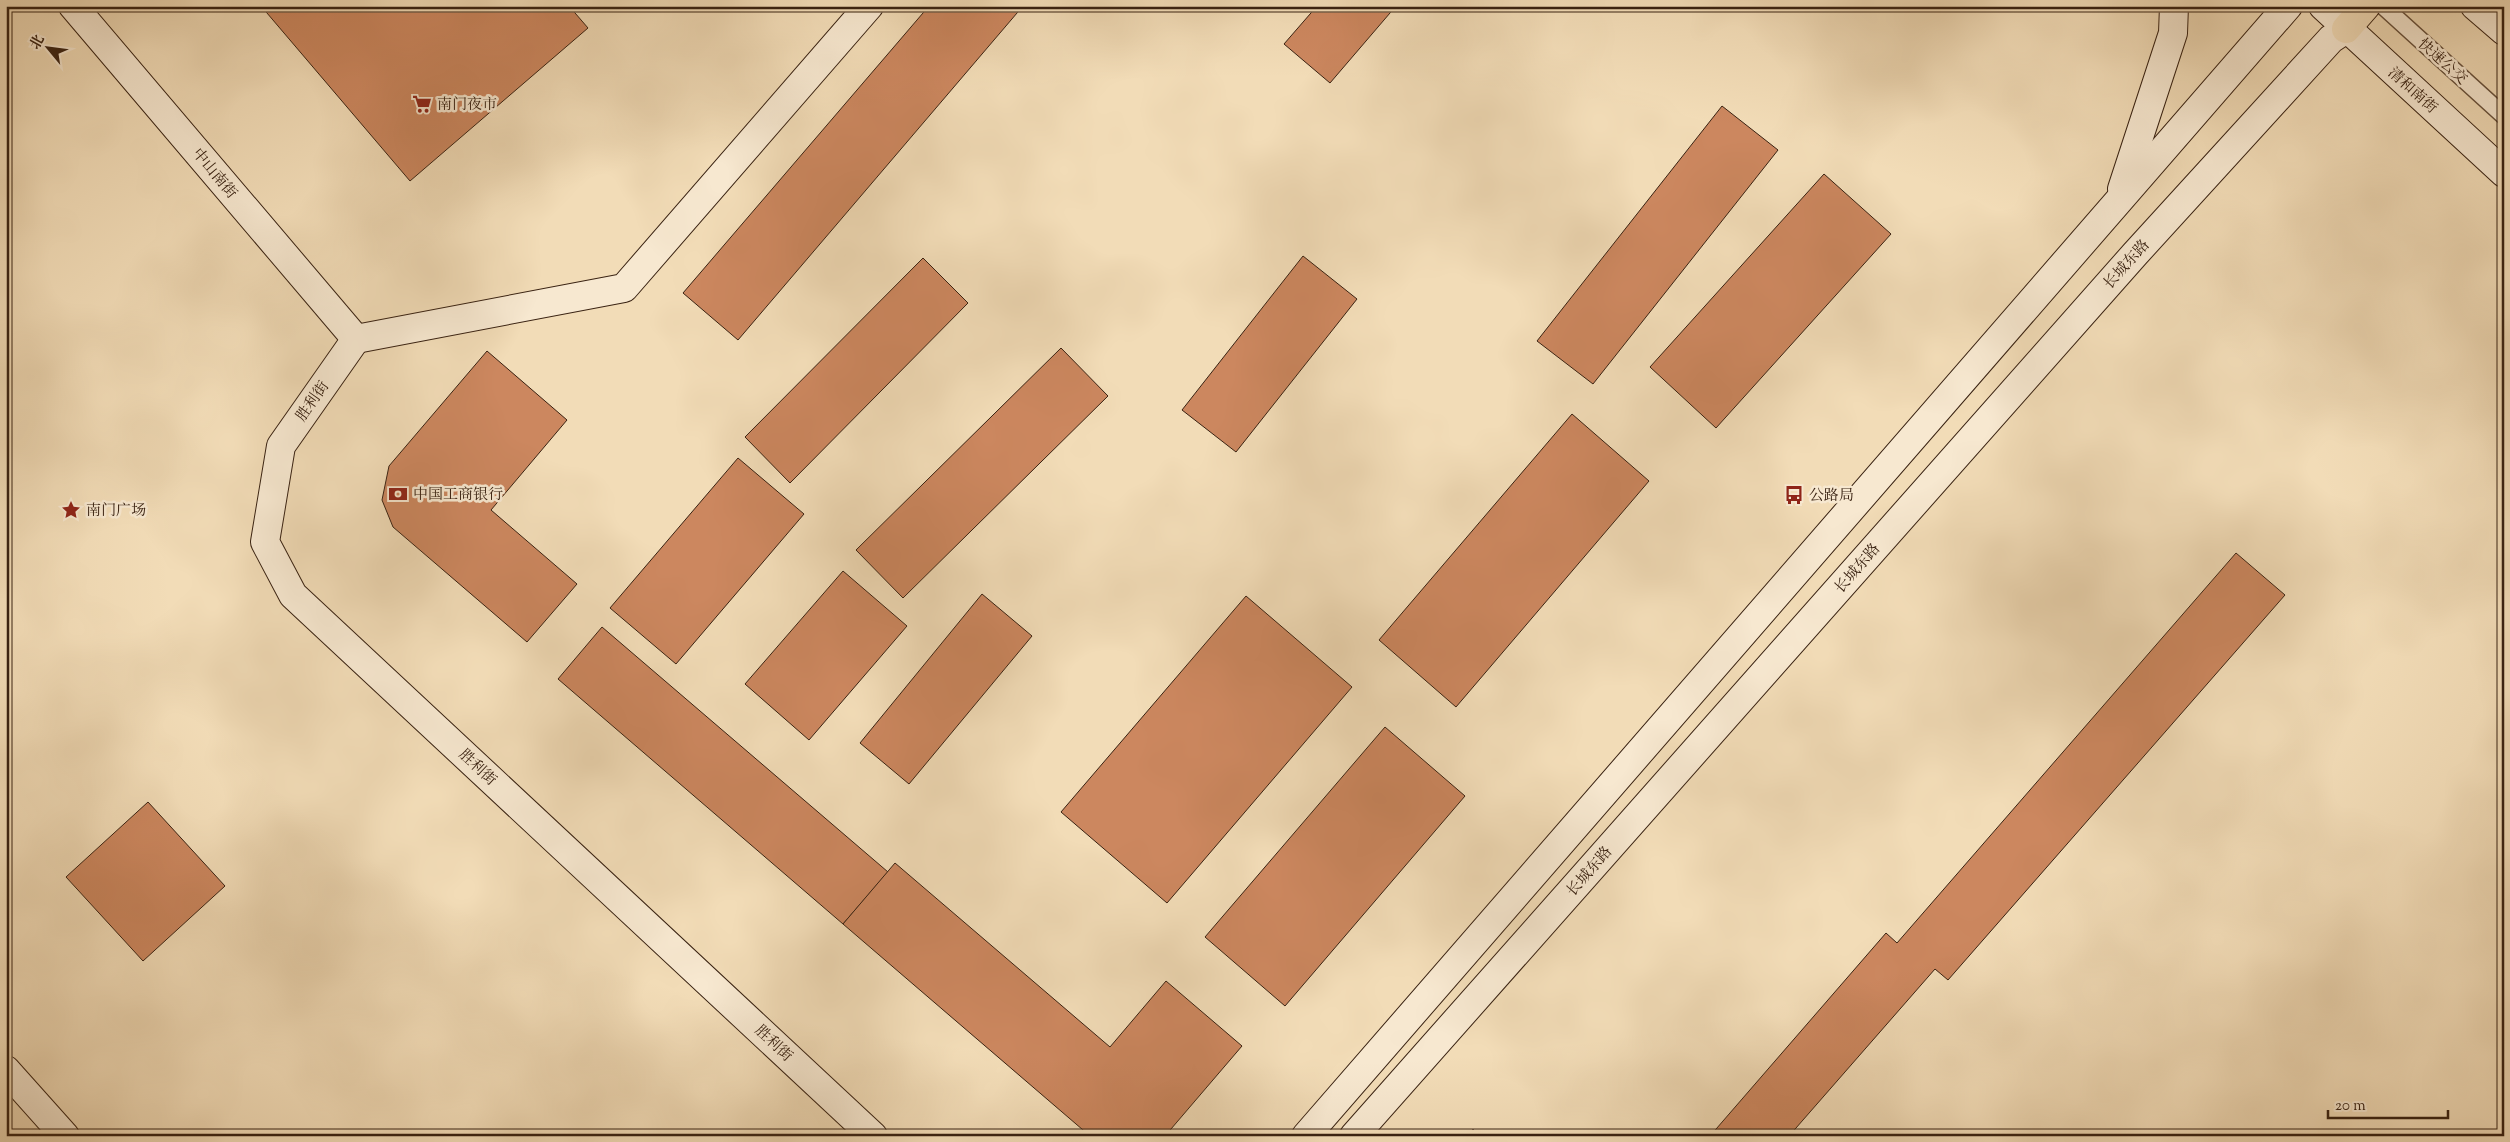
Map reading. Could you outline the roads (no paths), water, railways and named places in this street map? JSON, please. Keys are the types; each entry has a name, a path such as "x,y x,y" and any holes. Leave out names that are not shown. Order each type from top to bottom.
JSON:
{"highway":[{"name":"长城东路","path":"2346,29 2366,6"}],"main road":[{"name":"中山南街","path":"73,6 356,339"},
{"path":"356,339 624,288 869,6"},
{"path":"2118,201 2173,34 2174,6"},
{"path":"1306,1136 2288,6"},
{"name":"清和南街","path":"2323,6 2504,173"},
{"path":"2475,6 2504,31"},
{"name":"长城东路","path":"1354,1136 2135,254 2331,39 2346,29"},
{"name":"胜利街","path":"356,339 280,446 265,542 293,595 874,1136"},
{"path":"6,1070 65,1136"}],"lane":[{"name":"快速公交","path":"2382,6 2504,116"}],"place":[{"name":"南门夜市","path":"422,104"},
{"name":"中国工商银行","path":"398,494"},
{"name":"公路局","path":"1794,495"},
{"name":"南门广场","path":"71,510"}]}
